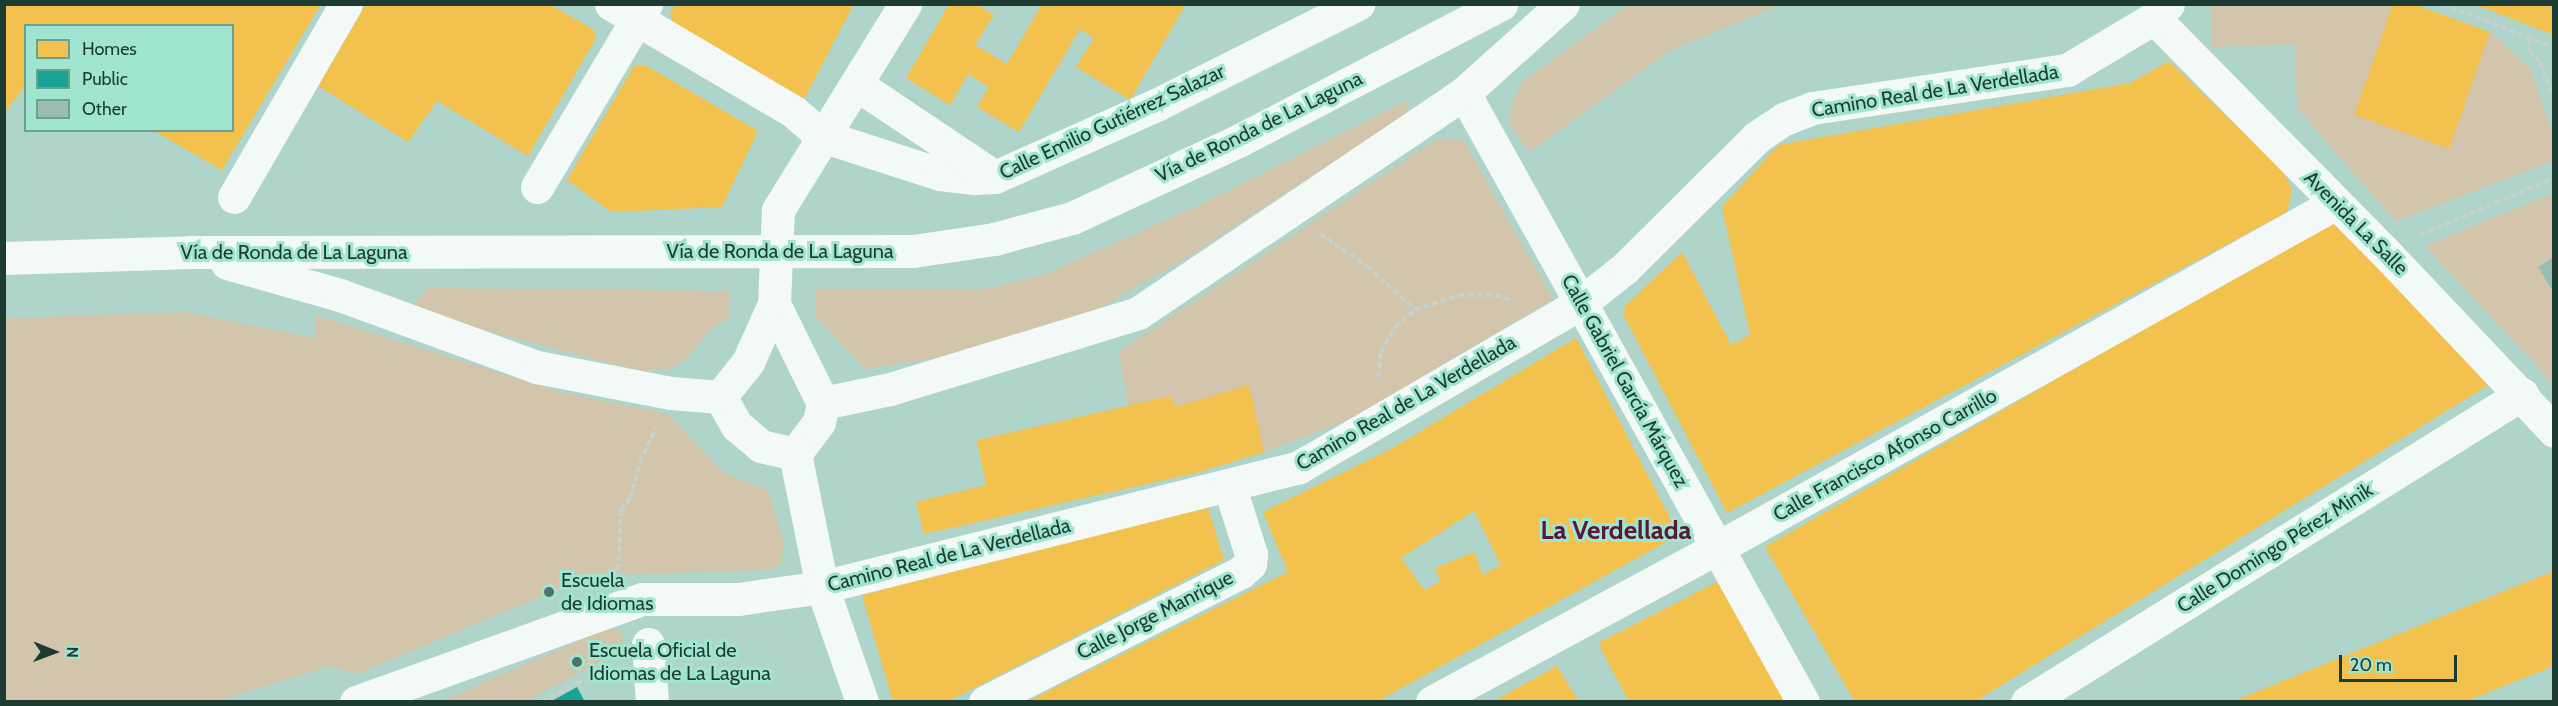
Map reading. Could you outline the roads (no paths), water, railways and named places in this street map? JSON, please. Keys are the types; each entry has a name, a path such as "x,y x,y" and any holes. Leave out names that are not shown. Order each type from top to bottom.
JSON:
{"street":[{"path":"234,198 346,4"},
{"path":"720,397 748,362 774,304 778,210 905,4"},
{"name":"Calle Emilio Gutiérrez Salazar","path":"822,136 940,174 995,177 1158,104 1358,4"},
{"name":"Vía de Ronda de La Laguna","path":"4,258 191,252 914,251 994,238 1072,218 1238,141 1502,4"},
{"path":"823,403 890,389 1138,313 1464,93 1563,4"},
{"path":"537,187 631,9 794,112 822,136"},
{"name":"Avenida La Salle","path":"2161,11 2336,204 2522,394 2553,431"},
{"name":"Camino Real de La Verdellada","path":"356,702 642,599 738,599 822,587 1299,467 1581,303 1625,268 1756,137 1784,119 1812,108 2067,70 2161,11"},
{"path":"856,84 995,177"},
{"name":"Calle Gabriel García Márquez","path":"1464,93 1803,702"},
{"name":"Calle Francisco Afonso Carrillo","path":"1432,702 1719,548 2336,204"},
{"path":"191,252 340,295 537,367 670,393 720,397"},
{"path":"774,304 823,403 819,422 795,454 822,587 862,702"},
{"name":"Calle Domingo Pérez Minik","path":"2027,702 2522,394"},
{"path":"720,397 737,426 761,446 795,454"},
{"name":"Calle Jorge Manrique","path":"985,702 1241,572 1250,564 1251,554 1229,484"},
{"path":"648,657 652,702"}],"place":[{"name":"Escuela de Idiomas","path":"549,592"},
{"name":"Escuela Oficial de Idiomas de La Laguna","path":"577,662"}],"district":[{"name":"La Verdellada","path":"1616,531"}]}
